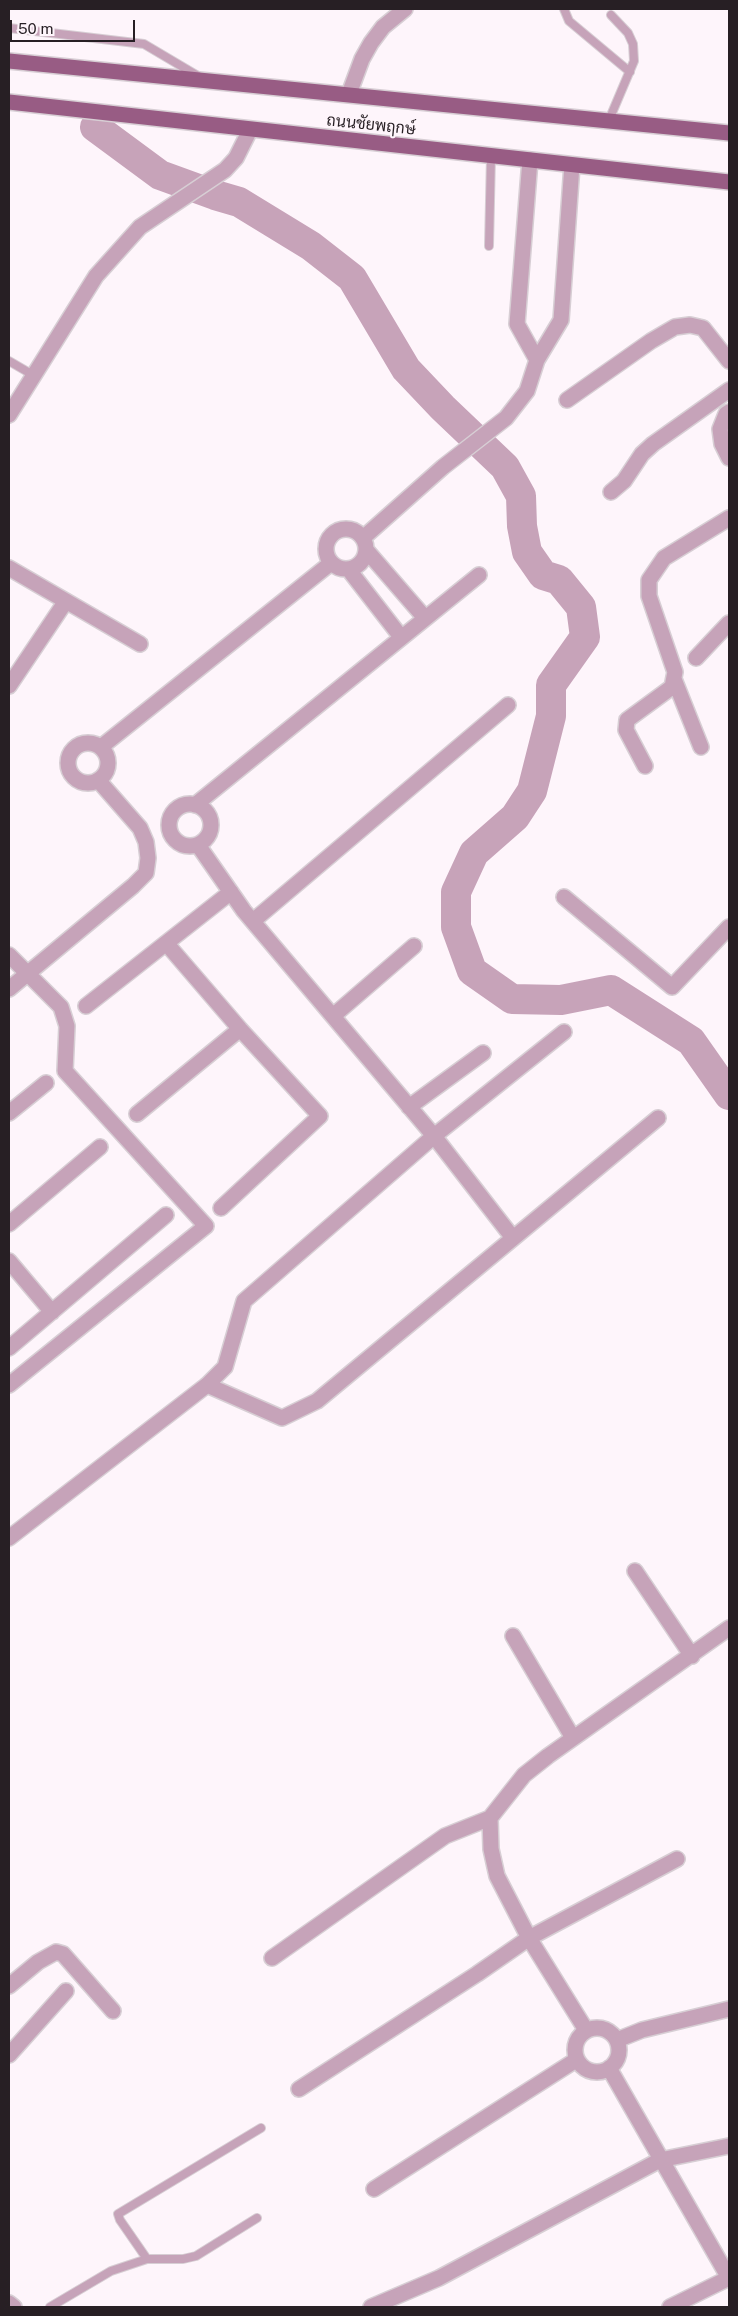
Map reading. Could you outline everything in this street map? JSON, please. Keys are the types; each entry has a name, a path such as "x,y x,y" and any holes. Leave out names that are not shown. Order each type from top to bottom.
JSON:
{"main road":[{"name":"ถนนชัยพฤกษ์","path":"9,61 729,133"},
{"name":"ถนนชัยพฤกษ์","path":"9,102 729,182"}],"street":[{"path":"349,94 362,59 371,44 383,27 405,9"},
{"path":"9,415 96,276 140,227 216,177 236,158 250,130"},
{"path":"530,160 517,324 537,360"},
{"path":"424,618 365,545 352,530 345,529 333,534 326,545 326,552 331,563 336,568 349,570 361,564 365,545 443,467 506,418 527,391 537,360 561,320 572,165"},
{"path":"567,400 651,341 675,327 690,324 703,328 729,361"},
{"path":"611,492 624,481 642,454 653,444 729,390"},
{"path":"729,412 720,429 722,444 729,458"},
{"path":"645,766 626,730 627,720 672,687 675,672 673,661 649,596 649,580 664,558 729,518"},
{"path":"101,747 331,563"},
{"path":"9,568 140,644"},
{"path":"349,570 401,636"},
{"path":"196,805 479,574"},
{"path":"9,686 66,601"},
{"path":"696,658 729,623"},
{"path":"674,679 701,747"},
{"path":"253,921 508,705"},
{"path":"89,743 101,747 108,758 108,764 103,776 98,780 85,783 78,781 73,776 68,764 72,750 77,746 89,743"},
{"path":"9,989 133,886 146,873 148,858 146,842 140,828 98,780"},
{"path":"196,805 204,810 211,822 208,836 198,844 191,846 178,842 170,832 170,818 178,807 196,805"},
{"path":"198,844 253,921 434,1136 513,1238"},
{"path":"86,1006 231,892"},
{"path":"564,897 672,987 729,927"},
{"path":"166,943 240,1029 320,1116 221,1208"},
{"path":"333,1016 414,946"},
{"path":"9,955 61,1007 68,1026 65,1071 206,1226 9,1385"},
{"path":"137,1114 240,1029"},
{"path":"9,1538 207,1385 224,1366 244,1301 434,1136 564,1032"},
{"path":"409,1107 483,1053"},
{"path":"9,1114 46,1083"},
{"path":"207,1385 282,1418 317,1402 658,1118"},
{"path":"9,1224 100,1147"},
{"path":"9,1348 166,1215"},
{"path":"9,1261 52,1312"},
{"path":"635,1571 692,1656"},
{"path":"272,1958 445,1836 490,1818 524,1775 573,1738 692,1656 729,1628"},
{"path":"513,1636 573,1738"},
{"path":"490,1818 491,1849 497,1876 529,1938 586,2030"},
{"path":"298,2089 477,1974 529,1938 677,1859"},
{"path":"9,1986 38,1962 56,1952 63,1954 112,2011"},
{"path":"9,2055 66,1992"},
{"path":"617,2040 642,2030 729,2009"},
{"path":"600,2028 606,2030 617,2040 619,2046 617,2058 609,2068 602,2072 587,2070 576,2060 574,2046 580,2034 586,2030 600,2028"},
{"path":"374,2189 576,2060"},
{"path":"609,2068 729,2278 670,2307"},
{"path":"371,2307 439,2278 660,2160 729,2146"},
{"path":"9,2303 14,2307"}],"lane":[{"path":"564,9 569,21 630,72"},
{"path":"609,120 634,61 633,44 628,33 611,15"},
{"path":"9,28 144,44 202,79"},
{"path":"489,246 491,156"},
{"path":"9,361 33,375"},
{"path":"147,2259 120,2220 118,2214 261,2128"},
{"path":"50,2307 111,2271 147,2259 183,2259 196,2256 257,2218"}],"waterway":[{"path":"95,127 160,175 239,202 311,246 352,278 406,369 443,408 505,467 521,496 522,526 527,552 543,575 559,580 581,607 585,637 551,685 551,716 532,791 515,817 474,853 456,892 456,927 472,971 512,999 561,1000 611,990 691,1041 729,1095"}]}
